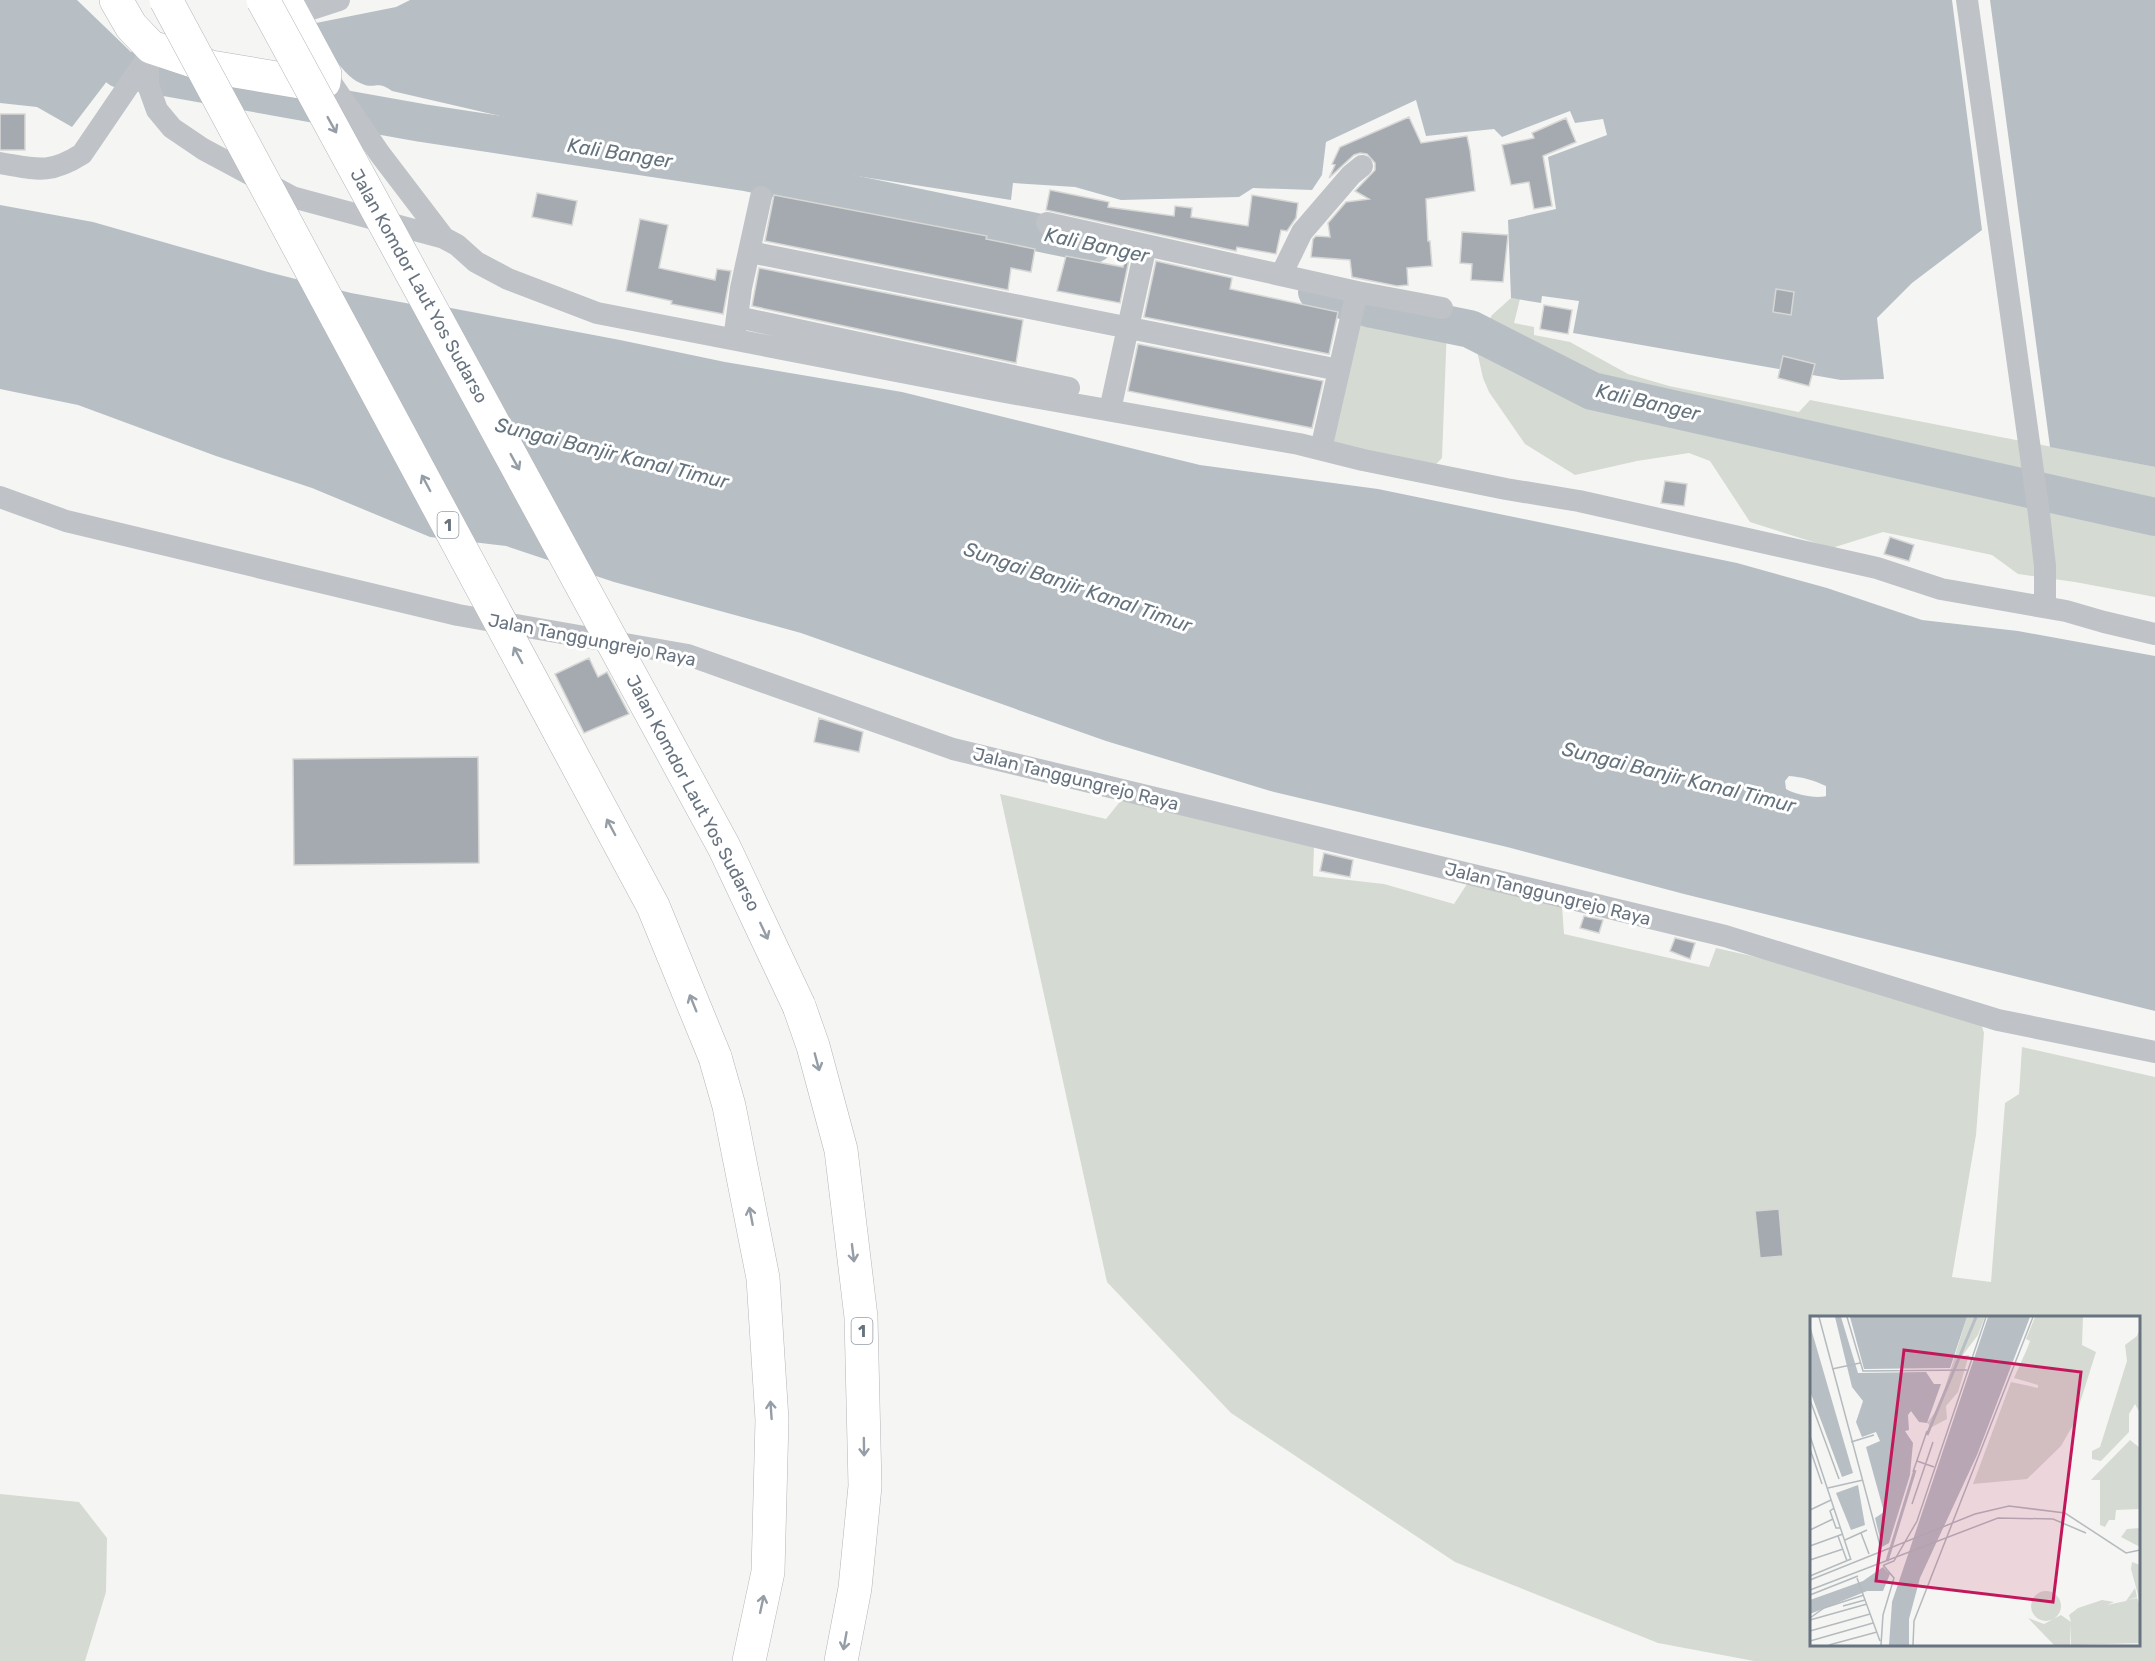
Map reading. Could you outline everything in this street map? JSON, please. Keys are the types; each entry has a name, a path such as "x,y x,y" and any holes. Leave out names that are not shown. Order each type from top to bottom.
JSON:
{"highway":[{"path":"116,0 148,64 211,67 318,85 324,82 325,74 289,7"},
{"name":"1","path":"166,0 653,906 715,1058 729,1106 763,1278 772,1420 768,1572 749,1661"},
{"name":"Jalan Komdor Laut Yos Sudarso","path":"263,0 724,847 799,1006 813,1046 841,1150 861,1317 865,1486 855,1588 841,1661"}],"street":[{"path":"289,7 339,0"},
{"path":"1966,0 2039,514 2045,566 2045,607"},
{"path":"0,163 45,170 69,162 82,153 148,64"},
{"path":"148,64 157,111 172,128 203,148 292,197 444,238 457,245 476,262 508,279 597,313 734,340 1322,442 1363,460 1506,489 1579,501 1877,568 1941,589 2045,607 2155,634"},
{"path":"325,74 380,154 444,238"},
{"path":"1281,275 1302,232 1362,166"},
{"path":"734,340 741,288 761,197"},
{"path":"1047,223 1357,292 1442,308"},
{"path":"1112,404 1146,245"},
{"path":"750,252 1339,370"},
{"path":"1322,442 1357,292"},
{"path":"737,317 1112,404"},
{"name":"Jalan Tanggungrejo Raya","path":"0,497 66,520 459,615 688,655 953,748 1725,936 1998,1020 2155,1052"}],"shaded area":[{"path":"1511,298 1520,299 1514,323 1534,327 1534,335 1570,342 1628,374 1669,386 1799,412 1810,400 2155,467 2155,597 2018,574 1992,555 1883,532 1832,548 1750,522 1710,461 1689,453 1637,461 1575,475 1525,444 1489,392 1483,378 1477,351 1481,335 1492,315"},
{"path":"1362,308 1447,326 1442,458 1436,464 1332,444"},
{"path":"1000,794 1106,819 1123,798 1314,847 1313,876 1384,884 1454,904 1467,884 1562,905 1564,934 1709,967 1716,948 1765,959 1981,1023 1984,1033 1976,1135 1952,1277 1991,1282 2005,1103 2019,1094 2022,1047 2155,1077 2155,1661 1754,1661 1658,1643 1455,1562 1231,1413 1107,1282"},
{"path":"0,1494 79,1502 107,1538 106,1592 85,1661 0,1661"}],"water":[{"path":"0,0 77,0 130,51 72,127 37,107 0,103"},
{"path":"410,0 1952,0 1982,230 1912,283 1877,318 1884,379 1841,380 1573,333 1579,301 1542,296 1541,303 1511,298 1508,220 1556,209 1548,157 1607,135 1603,119 1575,123 1570,111 1502,137 1494,129 1426,136 1416,100 1326,142 1322,175 1312,190 1253,188 1239,197 1121,200 1075,187 1013,183 1011,200 556,129 392,91 380,85 365,85 341,68 316,23 396,7"},
{"path":"1990,0 2155,0 2155,467 2050,447"},
{"name":"Sungai Banjir Kanal Timur","path":"0,205 93,222 351,293 411,304 435,305 725,362 902,392 1200,465 1378,489 1737,563 1827,588 1922,620 2018,631 2155,656 2155,1011 1684,894 1507,847 1274,792 1106,741 801,633 614,582 506,546 430,537 312,488 216,456 78,405 0,389","holes":["1789,776 1808,779 1826,786 1826,796 1805,795 1786,789 1785,781"]}],"building":[{"path":"0,114 25,114 25,150 0,150"},
{"path":"1409,117 1421,143 1467,136 1470,150 1475,191 1426,199 1432,266 1407,268 1408,285 1397,286 1352,277 1350,260 1311,257 1313,239 1316,236 1330,237 1328,223 1346,202 1369,199 1355,191 1375,170 1375,163 1367,154 1354,155 1329,178 1335,165 1332,164 1340,147"},
{"path":"1566,118 1576,142 1543,156 1552,206 1534,209 1529,182 1511,185 1502,145 1534,138 1532,133"},
{"path":"1050,190 1109,202 1108,207 1174,216 1175,206 1192,208 1191,217 1248,226 1252,195 1298,203 1296,218 1287,231 1281,230 1276,254 1237,247 1236,251 1046,210"},
{"path":"537,193 577,201 572,225 532,217"},
{"path":"774,195 987,236 986,239 1035,249 1031,272 1011,268 1008,290 765,241"},
{"path":"640,219 668,225 659,268 715,280 717,269 731,271 723,314 671,304 672,301 626,291"},
{"path":"1462,232 1508,235 1503,282 1471,280 1472,264 1460,263"},
{"path":"1125,254 1130,255 1120,303 1057,291 1066,256 1123,267"},
{"path":"1156,261 1232,278 1230,289 1338,312 1329,354 1144,317"},
{"path":"759,268 1023,320 1016,363 752,306"},
{"path":"1776,289 1794,292 1791,315 1773,312"},
{"path":"1544,305 1572,310 1568,334 1540,329"},
{"path":"1138,344 1323,381 1312,428 1128,391"},
{"path":"1783,356 1815,364 1809,386 1778,378"},
{"path":"1665,481 1687,484 1684,506 1661,503"},
{"path":"1890,537 1914,545 1909,561 1884,554"},
{"path":"589,658 598,677 607,672 629,714 584,733 555,674"},
{"path":"819,718 863,732 859,752 814,742"},
{"path":"478,757 479,863 294,865 293,759"},
{"path":"1324,853 1353,860 1350,877 1320,871"},
{"path":"1584,916 1603,920 1599,933 1580,928"},
{"path":"1675,938 1695,943 1690,959 1670,951"},
{"path":"1779,1209 1783,1256 1760,1258 1755,1211"}],"waterway":[{"name":"Kali Banger","path":"43,0 120,69 422,123 745,172 1094,244"},
{"name":"Kali Banger","path":"1317,292 1372,309 1470,329 1592,391 2155,517"}]}
